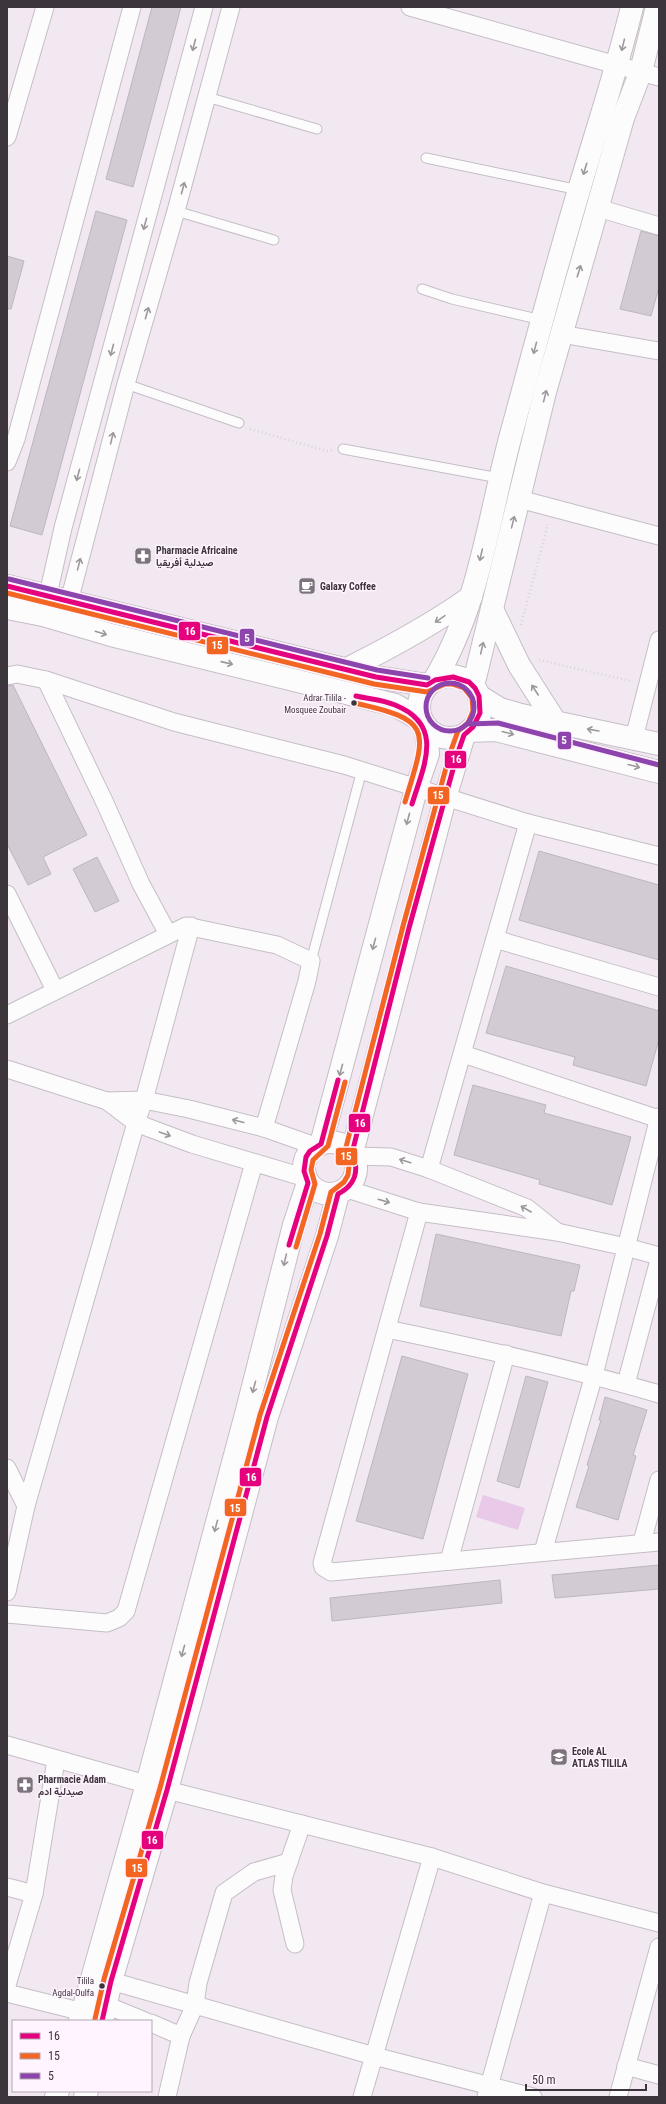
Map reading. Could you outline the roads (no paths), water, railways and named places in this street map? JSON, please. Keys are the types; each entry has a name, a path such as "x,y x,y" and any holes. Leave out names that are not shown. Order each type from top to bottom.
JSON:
{"street":[{"path":"7,137 45,7"},
{"path":"7,462 16,439 132,7"},
{"path":"45,606 63,528 204,7"},
{"path":"67,611 126,384 176,211 231,7"},
{"path":"410,7 650,74"},
{"path":"93,2015 111,1981 294,1225 307,1181 304,1164 306,1157 318,1145 417,786 428,754 419,701 453,647 472,597 499,478 579,190 617,66 632,7"},
{"path":"353,1155 446,795 467,733 476,724 480,715 476,691 492,609 561,334 623,118 650,74 657,7"},
{"path":"598,208 659,226"},
{"path":"561,334 659,351"},
{"path":"519,499 659,536"},
{"path":"7,586 45,606 198,634 376,677 431,682 445,676 456,676 465,680 476,691 500,709 556,723 659,744"},
{"path":"347,669 414,635 472,597"},
{"path":"7,608 45,606"},
{"path":"492,609 513,654 556,723"},
{"path":"67,611 110,635 395,705 423,723 434,734 443,738 454,738 467,733 496,730 659,772"},
{"path":"634,738 659,640"},
{"path":"7,676 17,674 46,680 174,722 293,751 362,770 446,795 528,823 659,856"},
{"path":"46,680 105,803 135,870 168,934"},
{"path":"429,1169 528,823"},
{"path":"7,894 55,990"},
{"path":"7,1015 186,926 277,945 311,961 307,982 264,1128"},
{"path":"7,1592 26,1506 136,1123 144,1100 190,926"},
{"path":"495,939 659,988"},
{"path":"463,1054 659,1118 594,1375 543,1552"},
{"path":"7,1069 107,1101 144,1100 264,1128 318,1145 338,1143 353,1155 357,1166 356,1176 343,1191 267,1417 157,1787 93,2015"},
{"path":"107,1101 136,1123 307,1181 314,1189 322,1193 343,1191 419,1212 557,1232 626,1247 659,1256"},
{"path":"353,1155 390,1157 429,1169 527,1208 557,1232"},
{"path":"7,1614 108,1623 119,1618 126,1611 254,1163"},
{"path":"419,1212 322,1563 326,1570 331,1572 449,1562 642,1542 659,1542"},
{"path":"626,1384 659,1260"},
{"path":"387,1329 506,1354 594,1375 659,1394"},
{"path":"449,1562 506,1354"},
{"path":"7,1468 26,1506"},
{"path":"642,1542 659,1480"},
{"path":"7,1746 157,1787 432,1857 543,1893 659,1923"},
{"path":"7,1985 34,1894 56,1760"},
{"path":"295,1944 282,1890 284,1876 302,1824"},
{"path":"362,2097 432,1857"},
{"path":"167,2097 181,2036 195,2004 198,1983 224,1893 254,1872 289,1862"},
{"path":"7,1887 34,1894"},
{"path":"488,2091 543,1893"},
{"path":"618,2097 659,1947"},
{"path":"111,1981 374,2056 488,2091 533,2097"},
{"path":"7,1993 93,2015 136,2020"},
{"path":"152,2023 181,2036"},
{"path":"626,2066 659,2075"}],"lane":[{"path":"207,97 317,129"},
{"path":"426,158 579,190"},
{"path":"176,211 274,240"},
{"path":"422,289 452,299 542,320"},
{"path":"126,384 239,423"},
{"path":"342,449 499,478"},
{"path":"311,961 362,770"}],"place":[{"name":"Pharmacie Africaine صيدلية أفريقيا","path":"143,556"},
{"name":"Galaxy Coffee","path":"307,586"},
{"name":"Adrar Tilila - Mosquee Zoubair","path":"354,703"},
{"name":"Ecole AL ATLAS TILILA","path":"559,1757"},
{"name":"Pharmacie Adam صيدلية ادم","path":"25,1785"},
{"name":"Tilila Agdal-Oulfa","path":"102,1986"}]}
